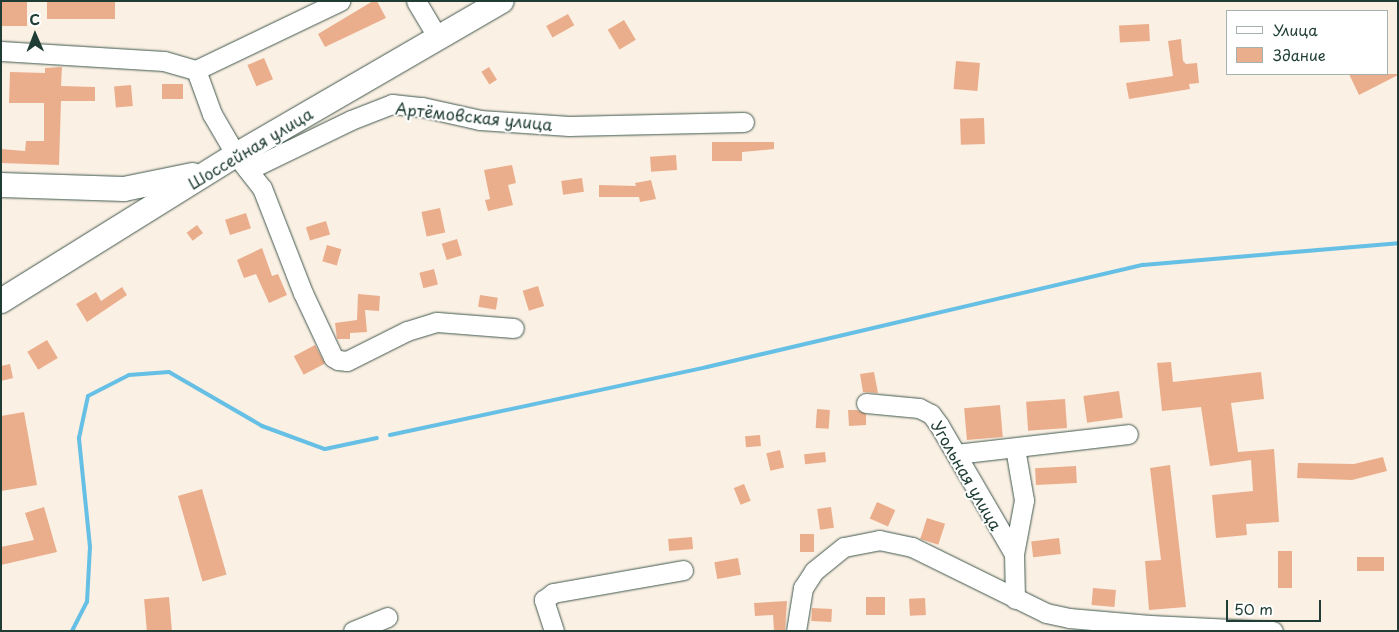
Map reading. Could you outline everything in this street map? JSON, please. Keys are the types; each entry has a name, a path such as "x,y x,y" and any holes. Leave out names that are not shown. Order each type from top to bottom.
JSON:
{"main road":[{"name":"Шоссейная улица","path":"1,301 117,231 212,170 242,163 438,38 502,1"},
{"path":"1,185 106,190 166,182 212,170"},
{"path":"106,190 113,204 117,231"}],"street":[{"path":"1,51 164,61 196,70 340,1"},
{"path":"416,1 438,38"},
{"path":"196,70 212,114 242,163 262,188 303,293 333,357 347,361 407,331 437,322 514,328"},
{"name":"Артёмовская улица","path":"242,163 392,104 422,106 480,120 569,126 744,122"},
{"name":"Угольная улица","path":"866,403 908,405 931,414 1014,554"},
{"path":"956,454 1128,434"},
{"path":"1015,448 1024,500 1014,554 1015,599"},
{"path":"796,631 803,588 814,571 844,547 860,542 878,540 912,547 1046,613 1070,618 1273,631"},
{"path":"554,631 544,600 553,593 683,570"},
{"path":"352,631 387,617"}],"building":[{"path":"1,1 27,1 27,26 1,26"},
{"path":"47,1 115,1 115,19 47,19"},
{"path":"373,1 377,1 386,18 325,47 318,34"},
{"path":"568,14 574,25 552,37 546,26"},
{"path":"624,20 636,40 620,50 608,30"},
{"path":"1149,24 1150,41 1120,43 1119,26"},
{"path":"1181,39 1183,61 1186,64 1197,63 1199,83 1189,84 1190,89 1129,99 1126,83 1173,76 1168,41"},
{"path":"264,58 273,79 256,86 247,65"},
{"path":"956,61 980,63 977,91 954,89"},
{"path":"62,67 61,86 95,87 95,101 61,101 59,165 1,163 1,149 25,151 26,141 44,141 44,103 9,103 10,72 45,73 45,68"},
{"path":"489,67 497,80 489,84 481,72"},
{"path":"1398,74 1398,75 1359,95 1349,75"},
{"path":"162,84 183,84 183,99 162,99"},
{"path":"131,85 133,106 116,107 114,86"},
{"path":"984,118 985,144 961,145 960,119"},
{"path":"712,142 774,142 774,149 742,152 742,161 712,161"},
{"path":"676,155 677,170 651,172 650,157"},
{"path":"512,165 516,183 508,185 513,205 488,211 485,200 490,199 484,170"},
{"path":"582,178 584,192 563,195 561,181"},
{"path":"651,180 656,199 640,202 639,197 599,197 599,185 636,186 635,183"},
{"path":"440,208 445,232 427,236 421,212"},
{"path":"246,213 251,228 230,235 225,220"},
{"path":"326,221 330,234 310,241 306,227"},
{"path":"197,225 203,233 193,241 187,233"},
{"path":"457,239 462,255 447,260 442,244"},
{"path":"327,245 341,249 337,265 322,261"},
{"path":"262,248 272,276 278,274 287,295 269,303 256,274 244,278 237,260"},
{"path":"434,269 438,285 423,288 419,273"},
{"path":"538,286 544,306 529,311 523,291"},
{"path":"122,287 127,295 87,322 76,304 96,292 101,301"},
{"path":"358,294 380,296 379,311 365,310 367,332 350,333 350,339 337,339 335,323 357,320"},
{"path":"480,295 498,298 496,310 478,307"},
{"path":"47,340 58,358 38,370 27,352"},
{"path":"315,345 325,364 304,375 294,356"},
{"path":"1171,362 1173,382 1261,372 1264,399 1231,403 1238,452 1274,449 1279,522 1246,524 1247,535 1216,538 1212,495 1253,491 1251,460 1210,466 1201,407 1162,411 1157,363"},
{"path":"10,364 13,378 1,381 1,366"},
{"path":"874,372 878,393 863,392 860,374"},
{"path":"1119,391 1123,418 1087,423 1083,396"},
{"path":"1065,399 1067,428 1028,431 1026,402"},
{"path":"1000,405 1003,437 967,440 964,408"},
{"path":"817,409 830,410 829,429 816,428"},
{"path":"848,410 857,410 866,414 866,425 849,426"},
{"path":"24,412 37,485 1,491 1,416"},
{"path":"760,435 761,446 746,447 745,436"},
{"path":"780,450 784,468 770,471 766,453"},
{"path":"825,452 826,462 805,464 804,454"},
{"path":"1383,457 1387,471 1352,480 1297,478 1298,463 1354,464"},
{"path":"1170,465 1186,607 1149,610 1145,561 1161,560 1150,468"},
{"path":"1076,466 1077,483 1036,485 1035,468"},
{"path":"744,484 751,501 741,505 734,488"},
{"path":"202,489 227,575 203,581 178,496"},
{"path":"877,502 895,510 888,527 870,518"},
{"path":"44,507 57,552 1,565 1,547 34,540 25,513"},
{"path":"831,507 834,528 820,530 817,509"},
{"path":"927,518 945,524 938,545 920,539"},
{"path":"800,534 814,534 814,552 800,552"},
{"path":"692,537 693,549 669,551 668,539"},
{"path":"1059,538 1061,554 1033,557 1031,541"},
{"path":"1278,551 1292,551 1292,588 1278,588"},
{"path":"1357,557 1384,557 1384,571 1357,571"},
{"path":"738,558 741,575 717,579 714,562"},
{"path":"1093,588 1116,590 1114,607 1092,605"},
{"path":"169,597 172,631 147,631 144,599"},
{"path":"866,597 885,597 885,615 866,615"},
{"path":"925,598 926,615 910,616 909,599"},
{"path":"787,601 785,631 774,631 773,615 755,616 754,603"},
{"path":"812,608 832,609 831,622 811,621"}],"waterway":[{"path":"390,435 707,367 1143,265 1398,243"},
{"path":"72,631 87,602 90,547 79,438 88,396 129,375 169,372 262,426 325,449 377,438"}]}
